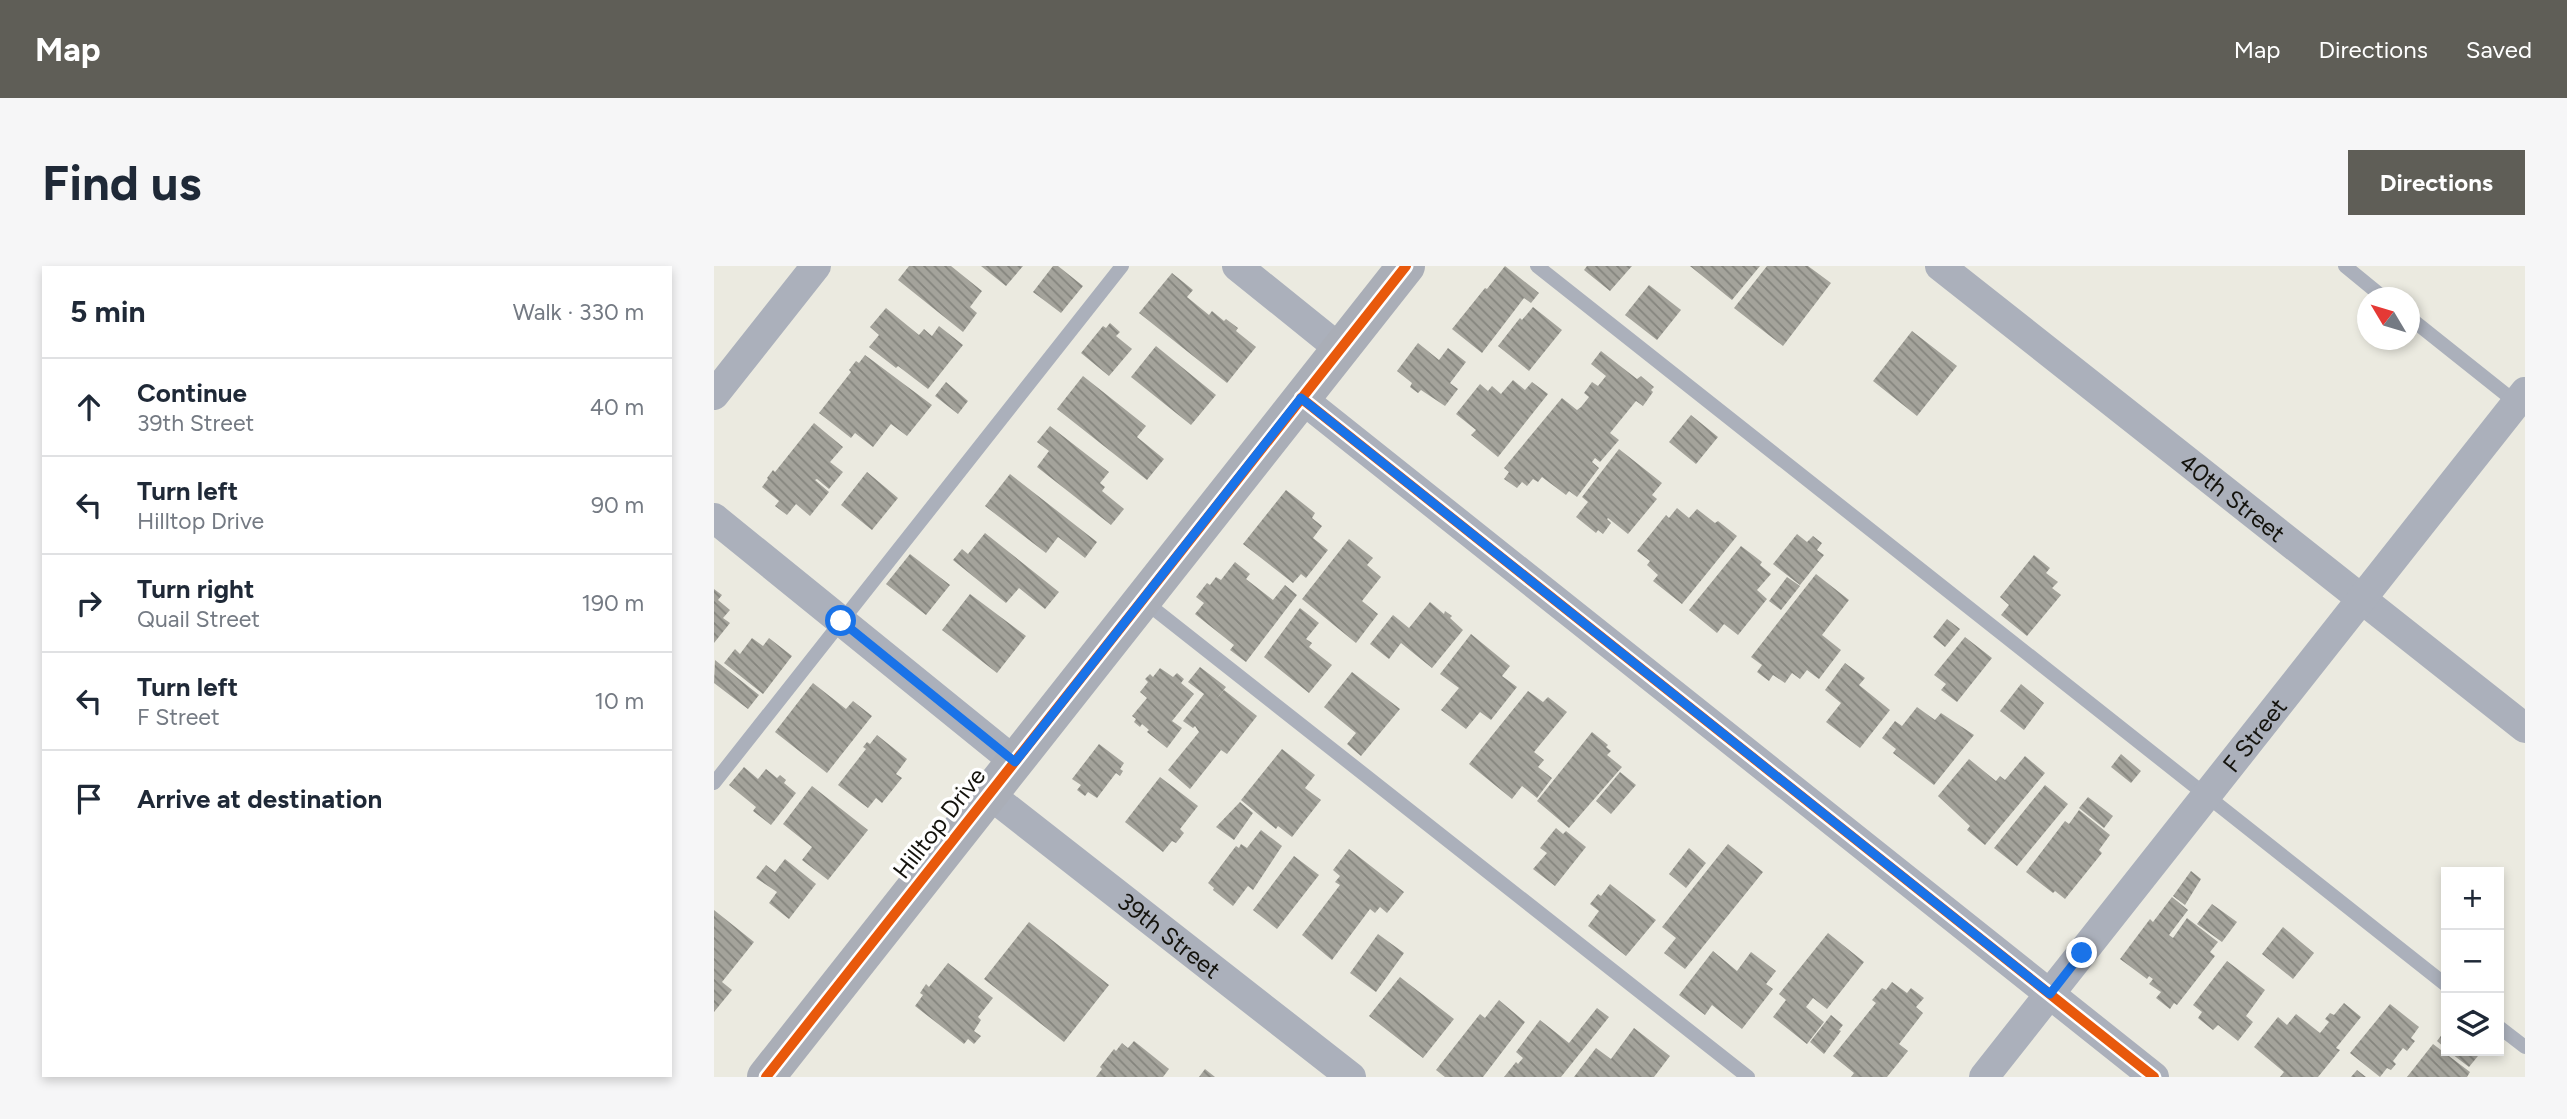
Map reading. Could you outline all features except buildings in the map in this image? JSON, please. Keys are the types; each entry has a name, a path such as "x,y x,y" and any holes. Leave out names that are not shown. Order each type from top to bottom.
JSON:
{"street":[{"path":"714,395 816,266"},
{"path":"1237,266 1340,349"},
{"name":"Hilltop Drive","path":"766,1077 1406,266"},
{"name":"40th Street","path":"1940,266 2525,728"},
{"path":"1301,398 2154,1077"},
{"name":"F Street","path":"1983,1077 2522,401"},
{"path":"714,518 1015,762"},
{"name":"39th Street","path":"989,794 1351,1077"}],"lane":[{"path":"714,783 1122,266"},
{"path":"1537,266 2441,981"},
{"path":"2345,266 2371,287"},
{"path":"2420,325 2522,401"},
{"path":"1143,599 1748,1077"},
{"path":"2504,1031 2525,1047"}],"cycle path":[{"path":"766,1077 1406,266"},
{"path":"1301,398 2154,1077"}],"route":[{"path":"841,621 1015,762 1301,398 2050,994 2082,953"}]}
